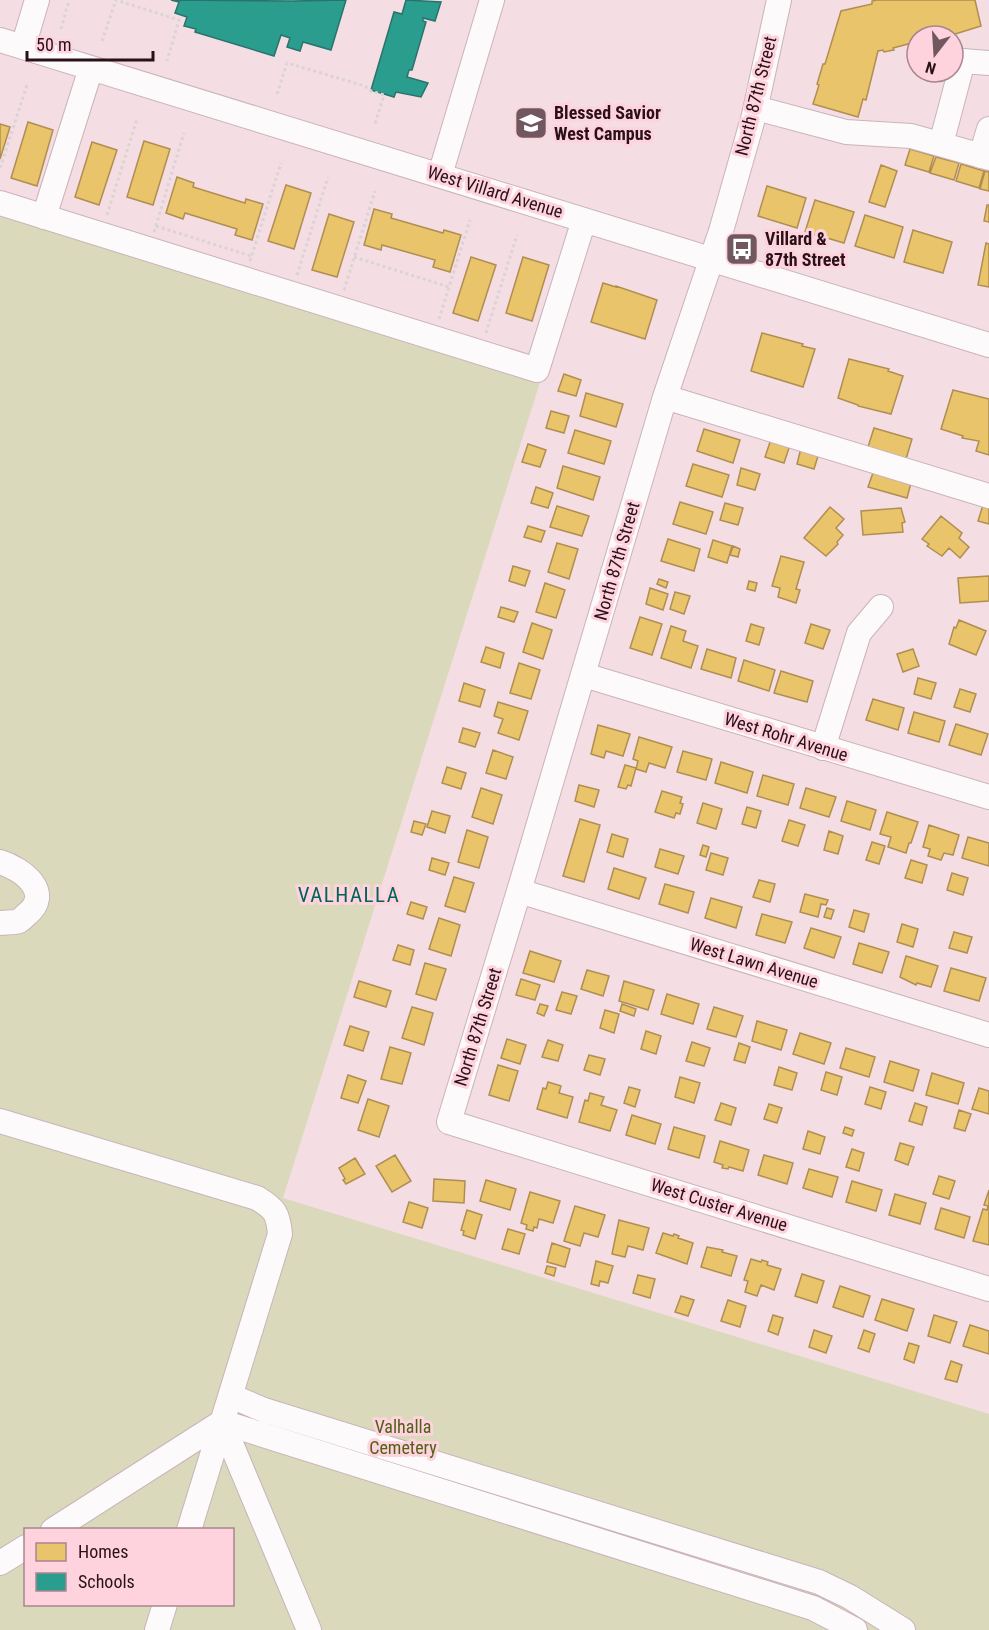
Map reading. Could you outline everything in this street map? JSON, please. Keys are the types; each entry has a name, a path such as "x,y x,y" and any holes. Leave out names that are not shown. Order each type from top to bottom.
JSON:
{"street":[{"path":"11,44 37,0"},
{"path":"440,175 492,0"},
{"name":"North 87th Street","path":"449,1122 665,397 712,259 756,108 779,0"},
{"name":"West Villard Avenue","path":"11,44 989,345"},
{"path":"941,144 963,61 989,63"},
{"path":"44,217 91,68"},
{"path":"756,108 846,132 911,135 985,157 989,129"},
{"path":"0,203 537,370 584,220"},
{"path":"665,397 989,496"},
{"path":"823,748 859,633 881,607"},
{"name":"West Rohr Avenue","path":"584,675 989,797"},
{"path":"0,862 22,872 32,882 38,897 34,909 18,921 0,923"},
{"name":"West Lawn Avenue","path":"519,891 989,1035"},
{"path":"0,1121 257,1198 270,1206 279,1216 280,1234 190,1528"},
{"name":"West Custer Avenue","path":"449,1122 989,1289"},
{"path":"231,1396 264,1410 819,1582 850,1597 903,1630"},
{"path":"222,1422 309,1630"},
{"path":"55,1528 222,1422 813,1608 855,1630"},
{"path":"0,1563 24,1547"},
{"path":"157,1630 165,1606"}],"path":[{"path":"60,28 69,0"},
{"path":"102,41 116,0 179,20 167,61"},
{"path":"277,94 287,63 365,86 384,95 375,124"},
{"path":"0,168 27,85"},
{"path":"101,235 137,119"},
{"path":"148,249 184,134"},
{"path":"244,279 281,163"},
{"path":"291,294 327,177"},
{"path":"338,308 375,191"},
{"path":"433,338 470,220"},
{"path":"155,226 251,256"},
{"path":"480,352 517,235"},
{"path":"354,257 449,287"}],"green space":[{"name":"Valhalla Cemetery","path":"0,215 541,379 283,1198 989,1414 989,1630 0,1630"}],"building: Homes":[{"path":"975,0 981,26 965,31 965,24 905,24 905,45 893,48 894,50 878,51 866,100 863,99 858,117 813,104 823,64 825,64 841,11 872,4 872,1"},
{"path":"28,122 53,130 37,186 11,178"},
{"path":"0,124 10,127 0,159"},
{"path":"144,141 170,149 153,205 127,197"},
{"path":"92,142 117,150 99,205 75,197"},
{"path":"910,149 934,156 929,172 905,165"},
{"path":"936,157 959,163 954,180 930,173"},
{"path":"961,164 984,171 979,188 956,181"},
{"path":"881,165 897,171 885,207 869,202"},
{"path":"985,171 989,172 989,191 980,189"},
{"path":"177,177 194,183 193,187 245,203 246,199 263,204 252,240 235,235 237,229 185,213 183,219 166,213"},
{"path":"286,185 311,193 294,249 268,241"},
{"path":"767,186 806,198 797,228 758,216"},
{"path":"815,200 854,212 844,243 827,238 822,239 822,237 805,232"},
{"path":"987,205 989,205 989,222 984,221"},
{"path":"374,209 392,214 391,218 443,233 444,230 461,235 450,272 433,267 435,260 382,245 381,250 364,245"},
{"path":"329,214 354,222 337,277 312,270"},
{"path":"865,215 903,227 894,258 855,246"},
{"path":"913,230 952,242 943,273 904,262"},
{"path":"986,243 989,244 989,287 978,285"},
{"path":"471,257 496,265 478,321 453,313"},
{"path":"523,257 549,265 532,321 506,313"},
{"path":"603,283 657,300 645,339 591,322"},
{"path":"762,333 815,349 803,387 751,371"},
{"path":"849,359 889,369 888,371 903,376 891,414 858,406 838,398"},
{"path":"564,374 581,380 576,396 558,391"},
{"path":"953,390 989,399 989,455 976,451 979,441 962,438 963,436 941,429"},
{"path":"586,393 623,404 616,427 580,416"},
{"path":"551,411 569,416 564,433 546,428"},
{"path":"874,428 912,439 906,459 868,447"},
{"path":"704,429 740,440 733,463 697,451"},
{"path":"575,430 611,441 604,464 568,453"},
{"path":"771,439 790,445 784,463 765,457"},
{"path":"528,444 546,450 540,467 522,462"},
{"path":"801,448 819,453 814,469 797,464"},
{"path":"693,464 729,475 722,497 686,486"},
{"path":"563,466 600,477 593,500 557,488"},
{"path":"741,468 760,474 755,490 737,485"},
{"path":"874,470 911,483 907,498 868,487"},
{"path":"536,487 553,493 548,508 531,503"},
{"path":"680,502 713,512 706,534 673,524"},
{"path":"725,503 743,508 738,525 720,520"},
{"path":"983,505 989,506 989,524 978,521"},
{"path":"557,506 589,516 582,536 550,527"},
{"path":"830,507 844,519 836,528 843,535 826,556 804,538"},
{"path":"901,508 905,522 902,523 903,532 863,535 861,511"},
{"path":"941,516 962,533 959,538 969,547 960,558 949,548 942,556 927,546 929,544 922,539"},
{"path":"528,526 545,531 541,542 524,537"},
{"path":"668,539 700,549 694,571 661,561"},
{"path":"713,540 732,546 727,563 708,557"},
{"path":"557,543 578,549 569,579 548,572"},
{"path":"733,546 740,549 738,557 730,555"},
{"path":"781,556 804,562 796,589 800,590 796,603 778,597 780,588 772,586"},
{"path":"513,566 530,571 525,586 509,581"},
{"path":"989,576 989,601 960,603 958,578"},
{"path":"659,579 668,582 666,588 657,584"},
{"path":"749,581 757,583 755,591 747,589"},
{"path":"545,583 565,590 556,618 536,612"},
{"path":"650,588 668,594 663,610 646,604"},
{"path":"675,592 690,596 684,614 670,609"},
{"path":"501,607 518,612 514,622 498,617"},
{"path":"640,617 662,624 652,655 630,648"},
{"path":"959,620 986,631 976,655 949,644 954,627 956,628"},
{"path":"532,623 552,630 543,659 523,652"},
{"path":"751,624 764,628 759,645 746,641"},
{"path":"811,624 830,630 823,649 805,643"},
{"path":"671,626 686,631 683,641 698,646 691,668 661,658"},
{"path":"486,647 504,653 500,668 481,662"},
{"path":"707,649 736,658 731,678 701,669"},
{"path":"913,649 919,666 903,672 897,654"},
{"path":"744,660 775,670 769,691 738,681"},
{"path":"519,663 540,670 531,699 510,693"},
{"path":"781,671 813,681 807,702 774,693"},
{"path":"918,678 936,683 931,699 914,694"},
{"path":"464,683 485,690 480,707 459,701"},
{"path":"960,689 976,694 970,712 954,707"},
{"path":"873,699 904,708 898,730 866,720"},
{"path":"498,702 528,711 519,740 498,733 503,719 494,716"},
{"path":"914,712 945,721 939,742 908,733"},
{"path":"956,724 988,734 981,755 949,745"},
{"path":"598,725 630,734 623,756 606,751 604,758 591,754"},
{"path":"463,728 480,733 475,747 459,742"},
{"path":"639,737 672,747 665,768 649,763 646,772 636,769 638,761 633,759"},
{"path":"493,750 513,757 506,779 486,773"},
{"path":"683,751 712,759 706,780 677,772"},
{"path":"721,762 753,772 747,793 715,783"},
{"path":"625,765 636,768 631,786 628,785 626,789 618,787"},
{"path":"447,767 466,773 461,789 442,783"},
{"path":"763,775 794,784 788,805 757,796"},
{"path":"579,785 599,790 594,807 575,801"},
{"path":"481,788 502,795 493,824 472,817"},
{"path":"806,788 836,797 829,817 800,808"},
{"path":"662,791 682,797 680,803 683,804 680,814 676,813 674,818 655,812"},
{"path":"847,801 876,810 870,830 841,821"},
{"path":"703,803 722,809 716,829 697,823"},
{"path":"747,807 761,811 756,828 742,824"},
{"path":"432,811 450,816 445,833 427,827"},
{"path":"887,812 918,822 906,853 888,847 891,837 880,834"},
{"path":"580,819 600,825 584,882 563,876"},
{"path":"789,820 805,825 798,846 782,841"},
{"path":"414,821 426,824 422,835 411,832"},
{"path":"929,825 959,835 953,855 944,853 941,860 928,856 930,849 923,847"},
{"path":"467,830 488,837 479,868 458,862"},
{"path":"829,831 843,836 838,854 824,850"},
{"path":"612,834 628,839 623,857 607,852"},
{"path":"968,837 989,843 989,866 962,858"},
{"path":"872,842 885,846 879,864 866,860"},
{"path":"703,845 709,847 706,857 700,855"},
{"path":"660,849 684,856 678,874 655,867"},
{"path":"711,853 728,858 723,875 706,870"},
{"path":"432,858 449,863 445,875 429,870"},
{"path":"911,860 927,865 922,883 905,878"},
{"path":"614,868 646,878 639,899 608,889"},
{"path":"952,873 968,878 963,895 947,890"},
{"path":"454,877 474,883 465,912 445,906"},
{"path":"759,880 775,884 770,902 753,897"},
{"path":"665,884 694,892 688,913 659,904"},
{"path":"805,894 828,900 826,905 821,904 818,917 800,912"},
{"path":"711,898 742,907 736,928 705,918"},
{"path":"411,902 427,907 423,919 407,914"},
{"path":"827,908 834,910 831,919 824,917"},
{"path":"854,910 869,914 864,932 849,927"},
{"path":"762,914 792,922 785,943 756,935"},
{"path":"439,918 460,925 451,956 429,949"},
{"path":"902,924 918,929 913,947 897,942"},
{"path":"811,928 841,937 834,958 804,948"},
{"path":"954,932 972,937 967,953 949,948"},
{"path":"859,943 889,952 882,973 853,964"},
{"path":"398,945 414,950 410,965 393,960"},
{"path":"530,951 561,961 554,982 523,973"},
{"path":"906,956 938,966 931,987 917,983 916,985 900,977"},
{"path":"425,963 446,969 436,1000 416,994"},
{"path":"951,968 986,978 979,1001 944,991"},
{"path":"587,970 609,976 603,996 581,989"},
{"path":"521,979 540,985 535,1000 516,995"},
{"path":"359,981 391,991 386,1007 354,997"},
{"path":"624,981 654,990 648,1010 619,1001"},
{"path":"562,992 577,996 571,1014 556,1010"},
{"path":"667,994 699,1004 693,1024 661,1014"},
{"path":"540,1004 548,1006 544,1016 537,1013"},
{"path":"622,1004 636,1009 634,1016 620,1011"},
{"path":"412,1007 433,1013 424,1045 402,1038"},
{"path":"714,1007 743,1016 736,1037 707,1029"},
{"path":"605,1010 619,1014 614,1033 600,1028"},
{"path":"757,1021 787,1030 781,1050 752,1041"},
{"path":"350,1026 369,1032 363,1051 344,1045"},
{"path":"646,1031 661,1036 656,1054 641,1049"},
{"path":"800,1033 831,1043 824,1064 793,1054"},
{"path":"507,1039 526,1045 520,1064 501,1058"},
{"path":"548,1040 563,1045 558,1061 542,1057"},
{"path":"692,1042 710,1048 704,1066 686,1061"},
{"path":"739,1043 750,1047 745,1063 734,1060"},
{"path":"390,1047 411,1053 402,1084 381,1079"},
{"path":"846,1048 875,1057 869,1077 840,1068"},
{"path":"589,1055 605,1059 600,1075 584,1070"},
{"path":"890,1061 919,1070 913,1091 884,1082"},
{"path":"498,1065 518,1071 509,1101 489,1095"},
{"path":"779,1067 797,1073 792,1090 774,1085"},
{"path":"826,1072 842,1077 837,1095 821,1090"},
{"path":"932,1073 964,1083 958,1104 926,1095"},
{"path":"348,1075 366,1081 358,1103 341,1098"},
{"path":"680,1077 700,1083 694,1103 675,1097"},
{"path":"548,1082 561,1086 559,1093 573,1097 567,1118 537,1109 543,1088 546,1089"},
{"path":"629,1087 640,1090 635,1107 624,1103"},
{"path":"870,1087 886,1092 881,1109 865,1104"},
{"path":"979,1088 989,1091 989,1114 972,1109"},
{"path":"590,1093 604,1097 601,1105 617,1110 610,1131 579,1122 585,1100 588,1101"},
{"path":"368,1099 389,1106 379,1137 358,1130"},
{"path":"721,1103 736,1108 731,1125 715,1120"},
{"path":"915,1103 927,1107 922,1125 909,1121"},
{"path":"769,1104 782,1108 777,1123 764,1119"},
{"path":"959,1110 971,1114 965,1131 954,1128"},
{"path":"632,1115 661,1124 655,1144 626,1135"},
{"path":"674,1127 705,1136 699,1158 668,1149"},
{"path":"845,1127 854,1130 852,1136 843,1133"},
{"path":"808,1131 825,1137 820,1154 803,1149"},
{"path":"720,1141 749,1150 743,1171 729,1167 728,1169 722,1168 723,1165 714,1162"},
{"path":"900,1143 914,1147 908,1165 895,1160"},
{"path":"852,1149 864,1153 859,1171 846,1167"},
{"path":"395,1155 411,1181 392,1192 376,1166"},
{"path":"764,1155 793,1163 787,1184 758,1175"},
{"path":"355,1158 365,1174 346,1184 339,1168"},
{"path":"809,1169 838,1177 832,1197 803,1188"},
{"path":"939,1176 955,1181 949,1199 933,1194"},
{"path":"434,1179 465,1181 464,1203 433,1201"},
{"path":"486,1180 516,1189 510,1210 480,1201"},
{"path":"852,1181 882,1190 876,1211 846,1202"},
{"path":"989,1190 989,1245 973,1241 983,1209 987,1210 988,1206 984,1205"},
{"path":"530,1192 560,1201 553,1223 539,1219 537,1228 534,1227 533,1231 526,1229 527,1225 521,1223"},
{"path":"895,1194 926,1203 920,1224 889,1215"},
{"path":"409,1202 428,1208 422,1228 403,1222"},
{"path":"575,1206 605,1215 598,1237 584,1233 580,1246 564,1241"},
{"path":"941,1208 970,1217 964,1238 935,1229"},
{"path":"467,1210 482,1215 475,1239 463,1235 464,1231 461,1230"},
{"path":"619,1220 649,1228 643,1250 628,1246 625,1257 612,1254"},
{"path":"508,1229 525,1234 519,1254 502,1249"},
{"path":"663,1233 673,1236 674,1234 679,1236 678,1238 693,1243 687,1264 656,1253"},
{"path":"552,1243 570,1249 565,1267 547,1262"},
{"path":"707,1247 737,1256 731,1276 701,1267"},
{"path":"751,1259 768,1262 767,1265 781,1269 774,1290 761,1285 757,1296 745,1292 748,1281 744,1280"},
{"path":"596,1261 613,1266 608,1283 600,1281 599,1286 591,1284"},
{"path":"547,1266 556,1268 554,1276 545,1273"},
{"path":"802,1274 824,1281 817,1303 795,1296"},
{"path":"638,1275 655,1279 650,1298 633,1293"},
{"path":"840,1286 870,1296 863,1317 833,1307"},
{"path":"681,1296 694,1300 688,1316 675,1312"},
{"path":"882,1299 914,1309 907,1331 875,1320"},
{"path":"728,1300 746,1306 740,1327 721,1321"},
{"path":"773,1315 783,1318 778,1335 768,1331"},
{"path":"934,1315 957,1322 950,1343 928,1336"},
{"path":"970,1325 989,1331 989,1354 963,1346"},
{"path":"814,1330 832,1336 826,1353 809,1347"},
{"path":"864,1330 875,1334 869,1352 858,1348"},
{"path":"909,1343 919,1346 914,1363 904,1359"},
{"path":"951,1361 962,1365 957,1382 945,1379"}],"building: Schools":[{"path":"171,0 346,0 331,50 303,42 300,51 287,47 290,38 281,35 274,56 195,32 196,29 184,26 187,17 175,13 179,2"},
{"path":"406,0 441,2 435,21 423,18 426,22 412,70 409,70 407,77 428,83 421,97 396,92 394,97 371,90 394,12 402,14"}],"place":[{"name":"Blessed Savior West Campus","path":"531,123"},
{"name":"Villard & 87th Street","path":"742,249"}],"district":[{"name":"VALHALLA","path":"349,895"}]}
